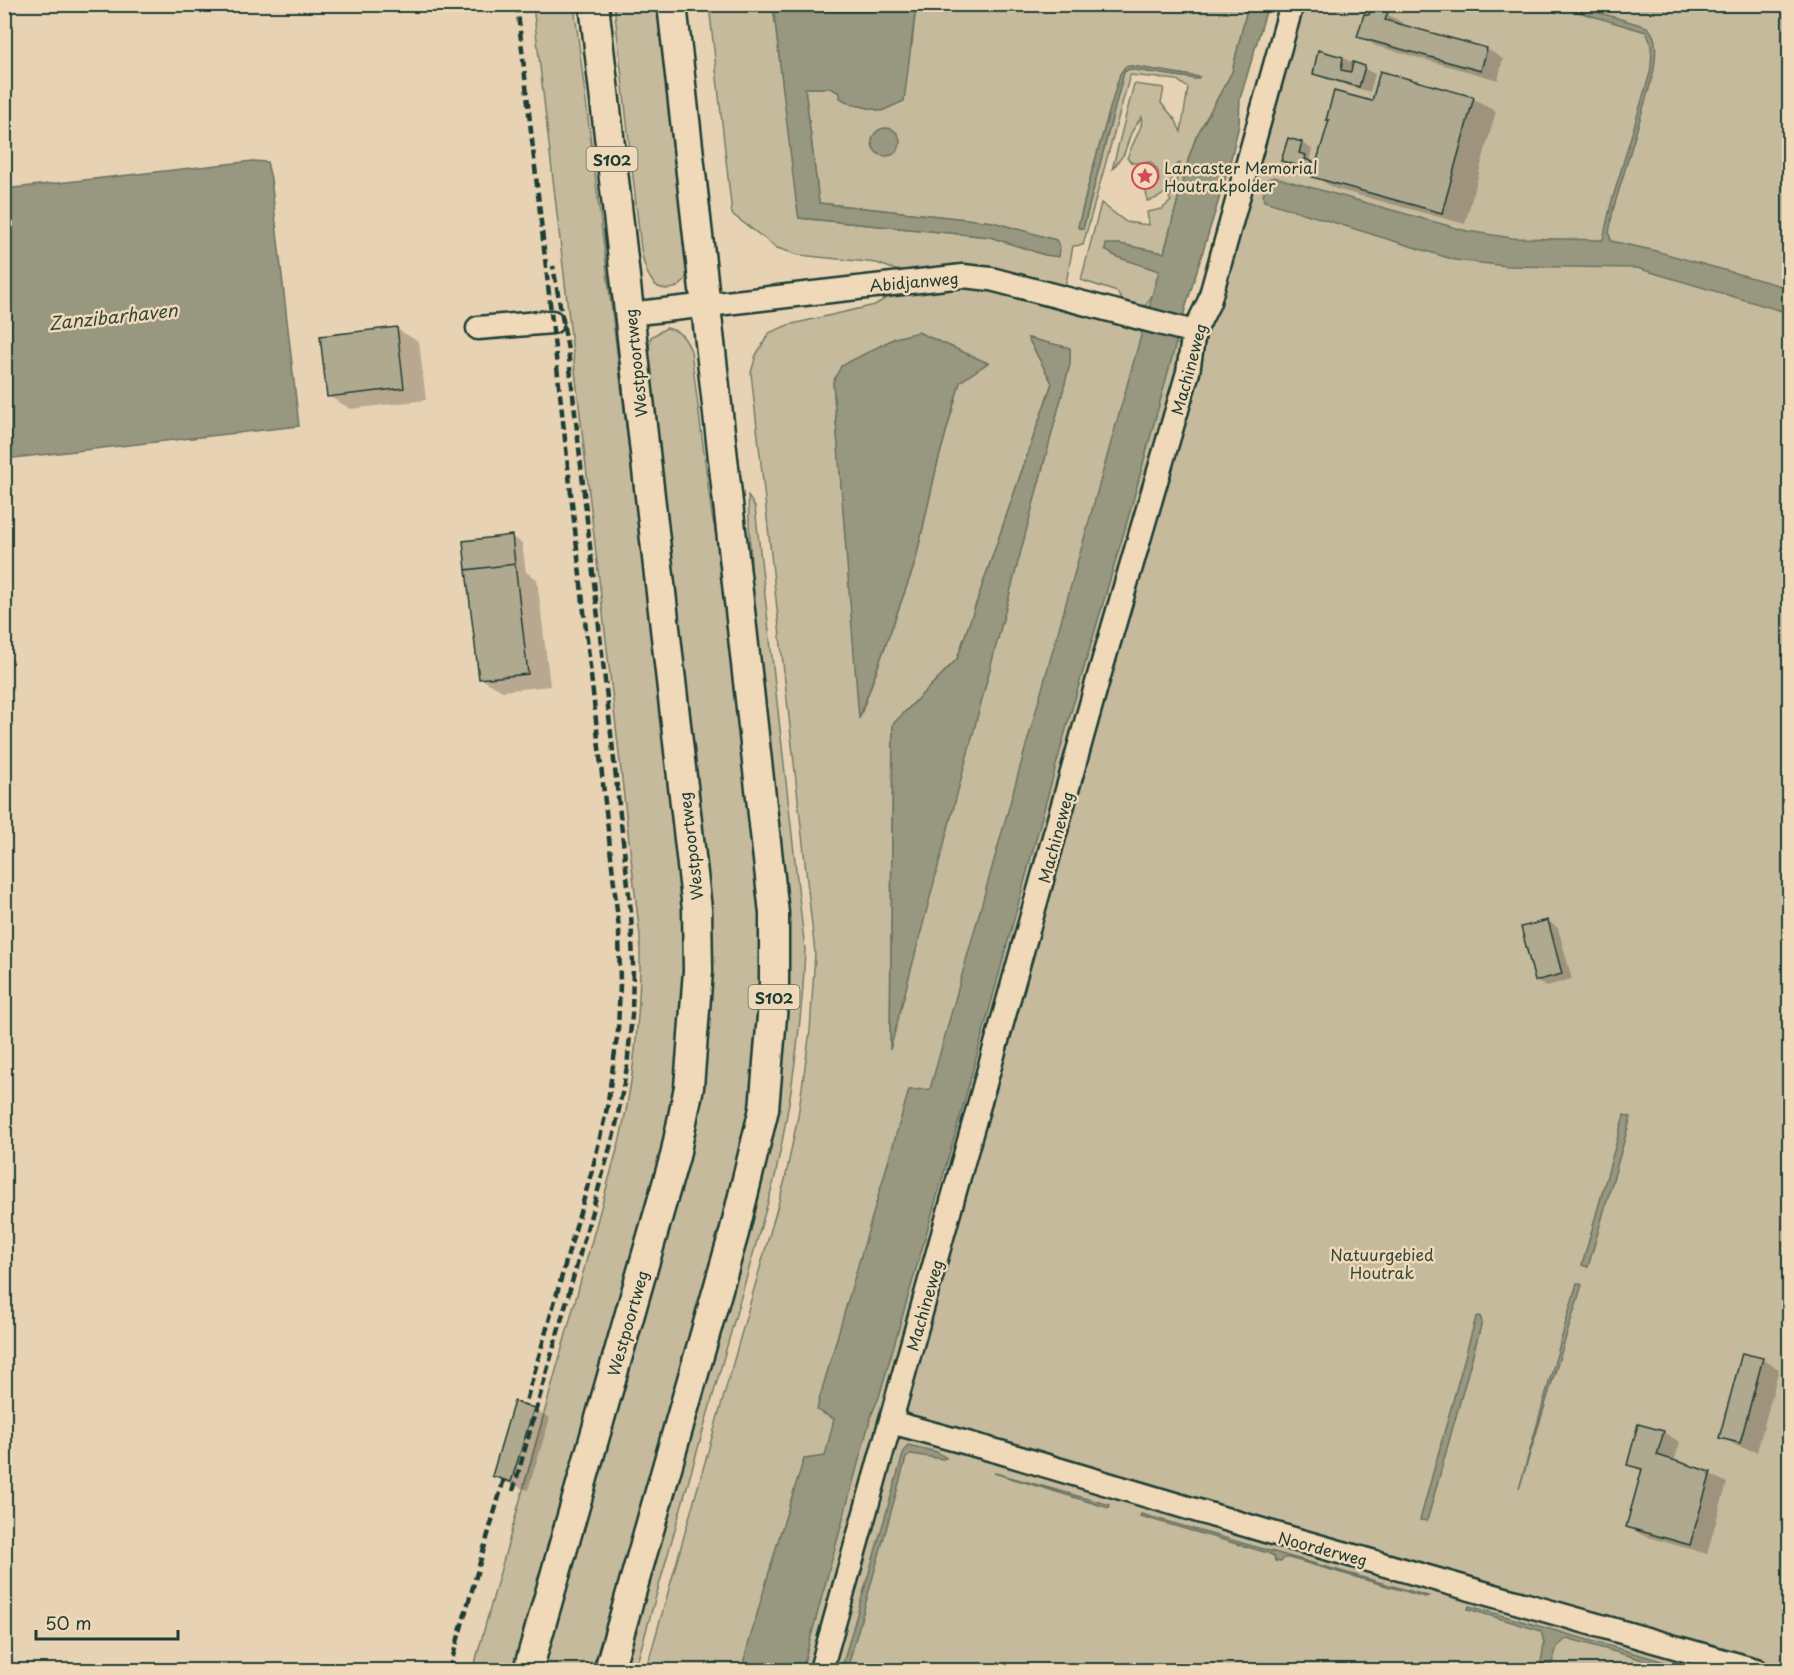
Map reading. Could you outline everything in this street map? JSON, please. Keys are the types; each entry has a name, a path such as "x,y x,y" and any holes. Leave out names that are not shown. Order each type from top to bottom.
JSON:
{"main road":[{"name":"Westpoortweg","path":"528,1671 675,1156 689,1087 697,982 698,909 594,4"},
{"name":"S102","path":"609,1671 734,1233 764,1109 774,993 774,913 672,4"}],"street":[{"name":"Machineweg","path":"821,1671 1096,687 1188,372 1188,331 1209,302 1292,4"},
{"name":"Abidjanweg","path":"629,314 963,276 991,279 1188,331"},
{"path":"478,328 552,322"},
{"name":"Noorderweg","path":"891,1422 1756,1671"}],"green space":[{"path":"533,5 574,5 687,935 682,1085 521,1670 473,1670 620,1139 634,1064 640,987 640,936"},
{"path":"614,5 662,5 690,262 685,279 681,284 668,289 655,285 652,281 641,249"},
{"path":"709,5 773,5 799,218 990,237 1045,255 993,222 819,203 805,88 830,88 840,93 851,104 882,111 912,45 916,5 1248,5 1232,72 1196,137 1189,157 1164,253 1119,244 1117,257 1159,271 1153,294 1144,308 1124,303 1117,292 1081,280 1101,203 1126,222 1149,225 1147,212 1162,209 1171,201 1169,198 1176,185 1180,163 1175,166 1168,190 1160,197 1147,201 1146,189 1152,188 1159,181 1158,171 1151,162 1132,163 1127,158 1141,126 1142,116 1131,133 1124,154 1112,170 1134,84 1164,88 1161,103 1175,119 1181,132 1188,88 1177,80 1130,75 1083,245 1073,246 1066,283 1061,287 978,265 906,274 877,263 799,255 777,248 732,214","holes":["1125,67 1199,77 1196,79 1129,69 1124,72 1083,229 1078,227 1120,74"]},
{"name":"Natuurgebied Houtrak","path":"1300,5 1789,5 1789,1670 829,1670 896,1441 905,1436 914,1421 906,1406"},
{"path":"972,287 1053,305 1184,346 814,1670 646,1670 785,1180 798,1116 810,1031 815,953 751,373 756,355 769,333 788,325 875,305 893,294","holes":["1028,338 1070,348 1070,364 890,1046 893,724 957,659 1052,383","833,382 960,382 937,465 915,563 860,717"]},
{"path":"666,328 682,335 691,351 712,516 732,605 765,928 757,1096 612,1624 590,1670 537,1670 698,1088 648,353 651,337"},
{"path":"748,496 755,507 805,950 798,1035 791,1092 775,1177 635,1670 619,1670 774,1110"}],"water":[{"path":"773,5 916,5 904,101 882,111 851,104 840,98 840,93 830,88 805,88 819,203 993,222 1056,240 1060,247 1059,257 1045,255 990,237 799,218"},
{"path":"1248,5 1268,5 1240,99 1239,125 1229,167 1186,306 1131,508 1066,729 960,1117 879,1397 871,1416 802,1670 741,1670 804,1459 825,1456 834,1419 817,1410 819,1400 909,1090 930,1089 1159,271 1117,257 1105,250 1106,244 1119,244 1164,253 1189,157 1196,137 1232,72"},
{"path":"1555,5 1574,5 1647,27 1654,37 1656,50 1653,75 1613,210 1609,233 1611,241 1789,288 1789,313 1637,268 1507,266 1455,260 1264,201 1263,196 1268,179 1274,177 1467,231 1512,238 1603,240 1611,204 1650,73 1650,41 1646,32"},
{"path":"1125,67 1199,77 1197,79 1129,69 1124,72 1083,229 1078,227 1120,74"},
{"path":"886,128 896,132 900,142 896,152 886,156 876,152 872,142 876,132"},
{"name":"Zanzibarhaven","path":"253,161 267,162 271,179 299,426 5,459 5,189"},
{"path":"918,332 988,363 960,382 937,465 915,563 859,719 833,382 841,366 895,338"},
{"path":"1028,338 1070,348 1070,364 890,1050 893,724 957,659 1052,383"},
{"path":"1624,1115 1631,1117 1588,1267 1582,1265"},
{"path":"1577,1283 1582,1285 1519,1489"},
{"path":"1480,1316 1482,1322 1427,1521 1420,1520 1476,1317"},
{"path":"908,1445 937,1452 946,1458 911,1454 906,1458 847,1670 841,1670 904,1451"},
{"path":"995,1473 1110,1505 1109,1508"},
{"path":"1141,1514 1428,1596 1289,1558 1284,1558 1281,1562 1275,1561 1274,1556 1268,1553 1140,1516"},
{"path":"1469,1606 1693,1670 1678,1670 1567,1638 1557,1647 1551,1666 1541,1663 1544,1643 1541,1631 1468,1609"}],"building":[{"path":"1371,8 1388,12 1385,20 1487,48 1481,71 1357,37 1364,14 1369,15"},
{"path":"1318,50 1343,57 1341,70 1351,72 1353,62 1365,66 1359,87 1313,74"},
{"path":"1380,71 1474,97 1442,213 1312,177 1329,120 1326,120 1334,91 1372,101"},
{"path":"1288,138 1302,142 1299,153 1306,155 1305,159 1313,162 1311,169 1281,161"},
{"path":"397,327 404,388 327,397 320,336"},
{"path":"512,535 515,564 466,570 463,541"},
{"path":"515,564 528,674 479,679 466,570"},
{"path":"1548,920 1562,974 1535,981 1521,927"},
{"path":"1742,1353 1763,1358 1740,1443 1719,1438"},
{"path":"514,1401 534,1408 511,1482 492,1476"},
{"path":"1638,1424 1664,1431 1657,1455 1711,1472 1690,1545 1626,1527 1642,1469 1627,1465"}],"railway":[{"path":"517,4 619,929 620,984 618,1030 607,1108 593,1167 525,1405"},
{"path":"513,1491 615,1130 627,1067 632,1015 631,912 568,350 553,266"},
{"path":"449,1670 504,1479"}],"place":[{"name":"Lancaster Memorial Houtrakpolder","path":"1145,176"}]}
